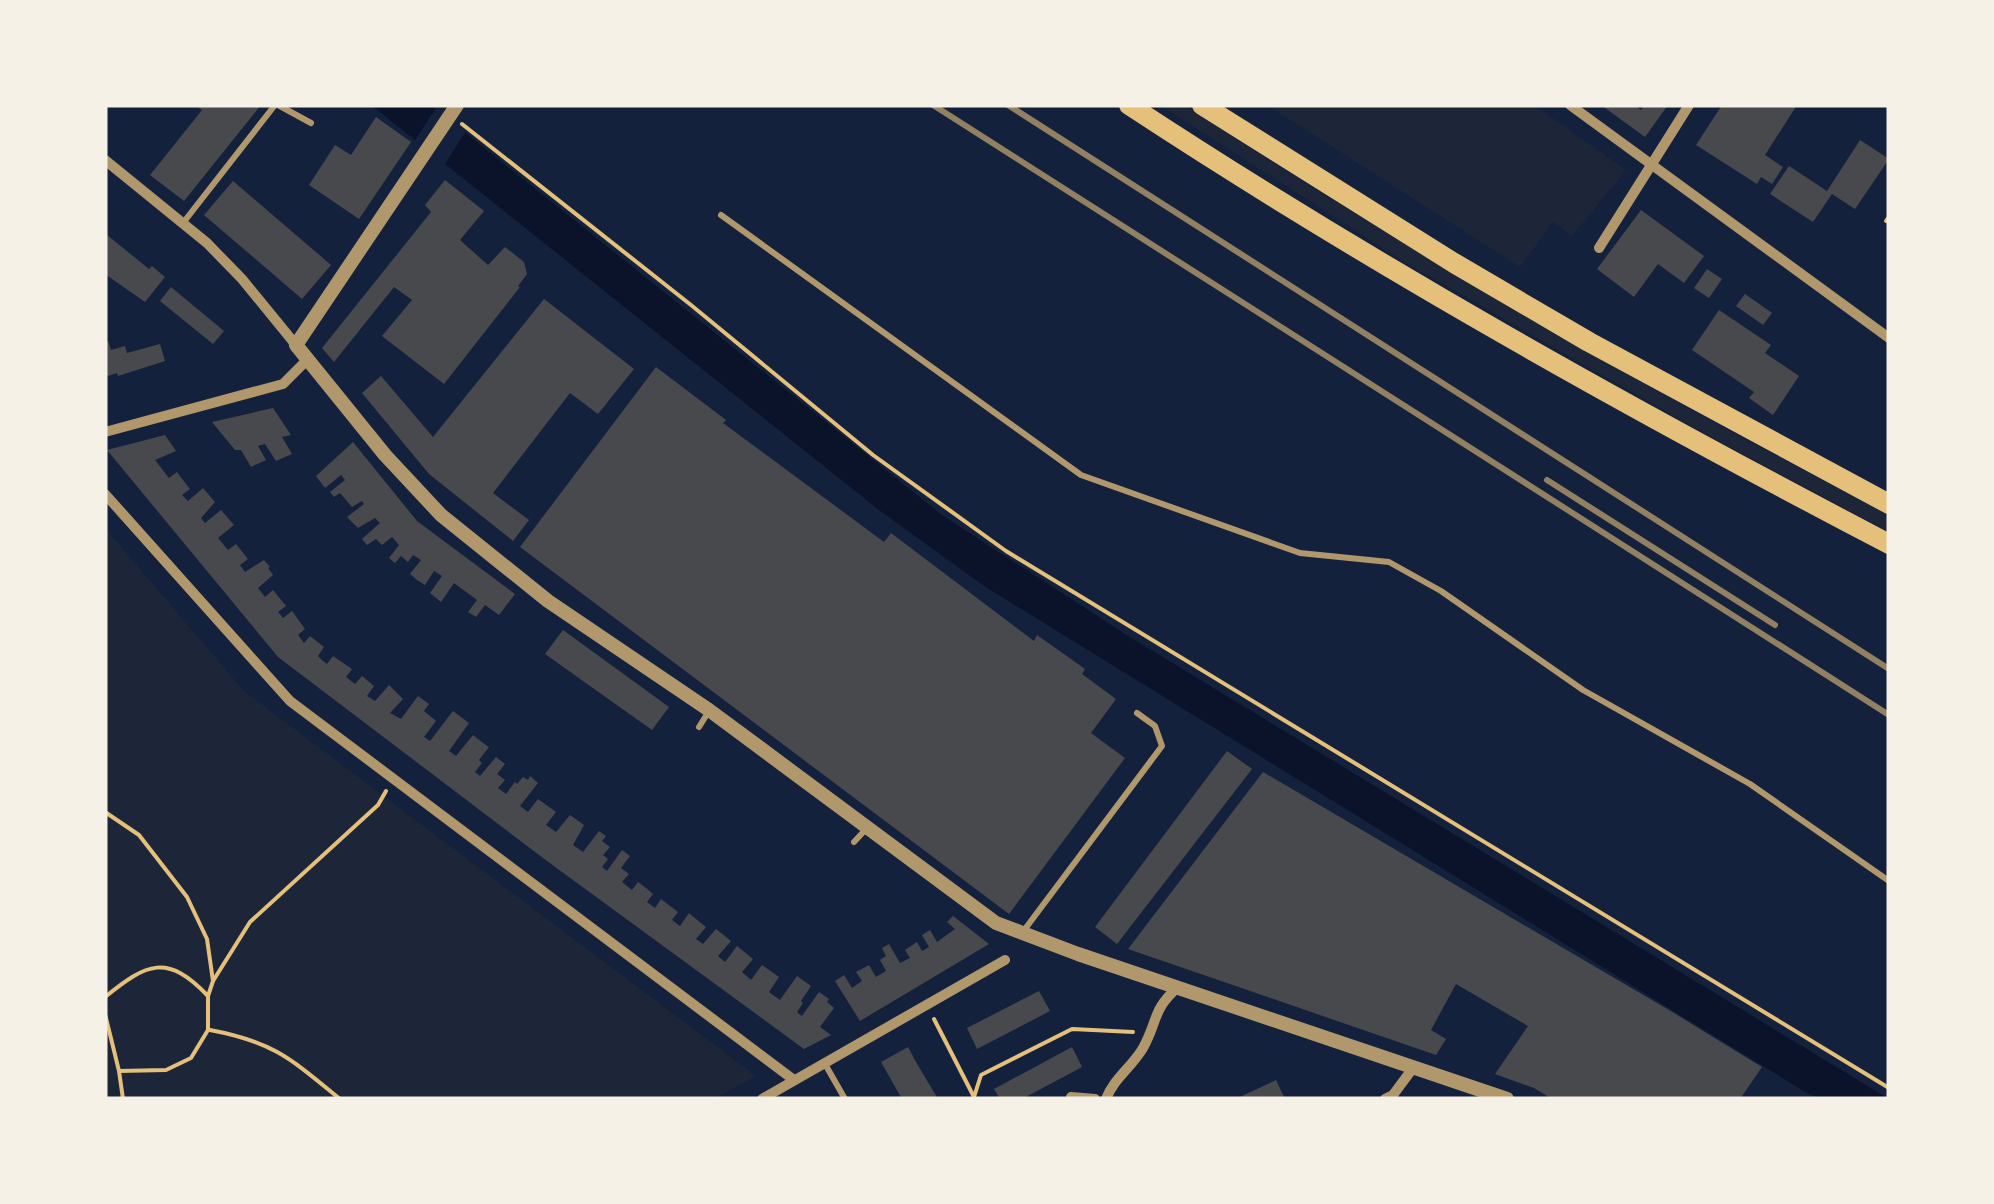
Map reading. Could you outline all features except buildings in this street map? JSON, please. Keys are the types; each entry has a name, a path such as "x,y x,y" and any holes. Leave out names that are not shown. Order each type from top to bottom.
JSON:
{"highway":[{"path":"1129,105 1394,272 1704,447 1889,544"},
{"path":"1202,105 1572,332 1889,504"}],"street":[{"path":"1570,105 1889,338"},
{"path":"1599,248 1689,105"},
{"path":"296,345 455,111"},
{"path":"105,160 183,223 242,278 385,455 440,514 548,601 709,710 996,922 1506,1099"},
{"path":"105,432 283,384 308,358"},
{"path":"105,494 290,701 794,1080"},
{"path":"762,1099 1005,960"},
{"path":"1106,1099 1112,1083 1144,1046 1161,1002 1178,987"},
{"path":"1385,1099 1393,1095 1412,1068"},
{"path":"1071,1097 1095,1099"}],"lane":[{"path":"183,223 276,105 312,123"},
{"path":"720,215 1081,475 1300,553 1389,562 1441,591 1583,690 1750,784 1889,881"},
{"path":"699,727 709,710"},
{"path":"1022,934 1162,746 1156,726 1137,712"},
{"path":"854,842 868,827"},
{"path":"825,1063 845,1099"}],"path":[{"path":"455,111 873,455 1006,552 1889,1088"},
{"path":"119,1071 166,1070 190,1058 208,1030 208,996 213,981 250,922 378,805 393,778"},
{"path":"105,812 139,835 187,897 208,939 213,981"},
{"path":"105,997 135,972 150,968 178,970 208,996"},
{"path":"927,1006 974,1098"},
{"path":"105,1014 123,1099"},
{"path":"974,1098 982,1075 1072,1029 1148,1034"},
{"path":"208,1030 244,1037 282,1052 340,1099"}],"shaded area":[{"path":"371,105 431,105 942,515 1125,634 1889,1099 1821,1099 1805,1092 984,586 879,510"},
{"path":"1160,105 1185,105 1338,204 1592,354 1889,513 1889,532 1702,432 1403,261"},
{"path":"1267,105 1534,105 1626,170 1572,236 1553,222 1520,267"},
{"path":"105,528 244,691 756,1076 714,1099 105,1099"}],"pier":[{"path":"438,105 468,128 441,170 412,145"}],"railway":[{"path":"933,105 1889,715"},
{"path":"1008,105 1889,669"},
{"path":"1547,480 1775,625"}]}
